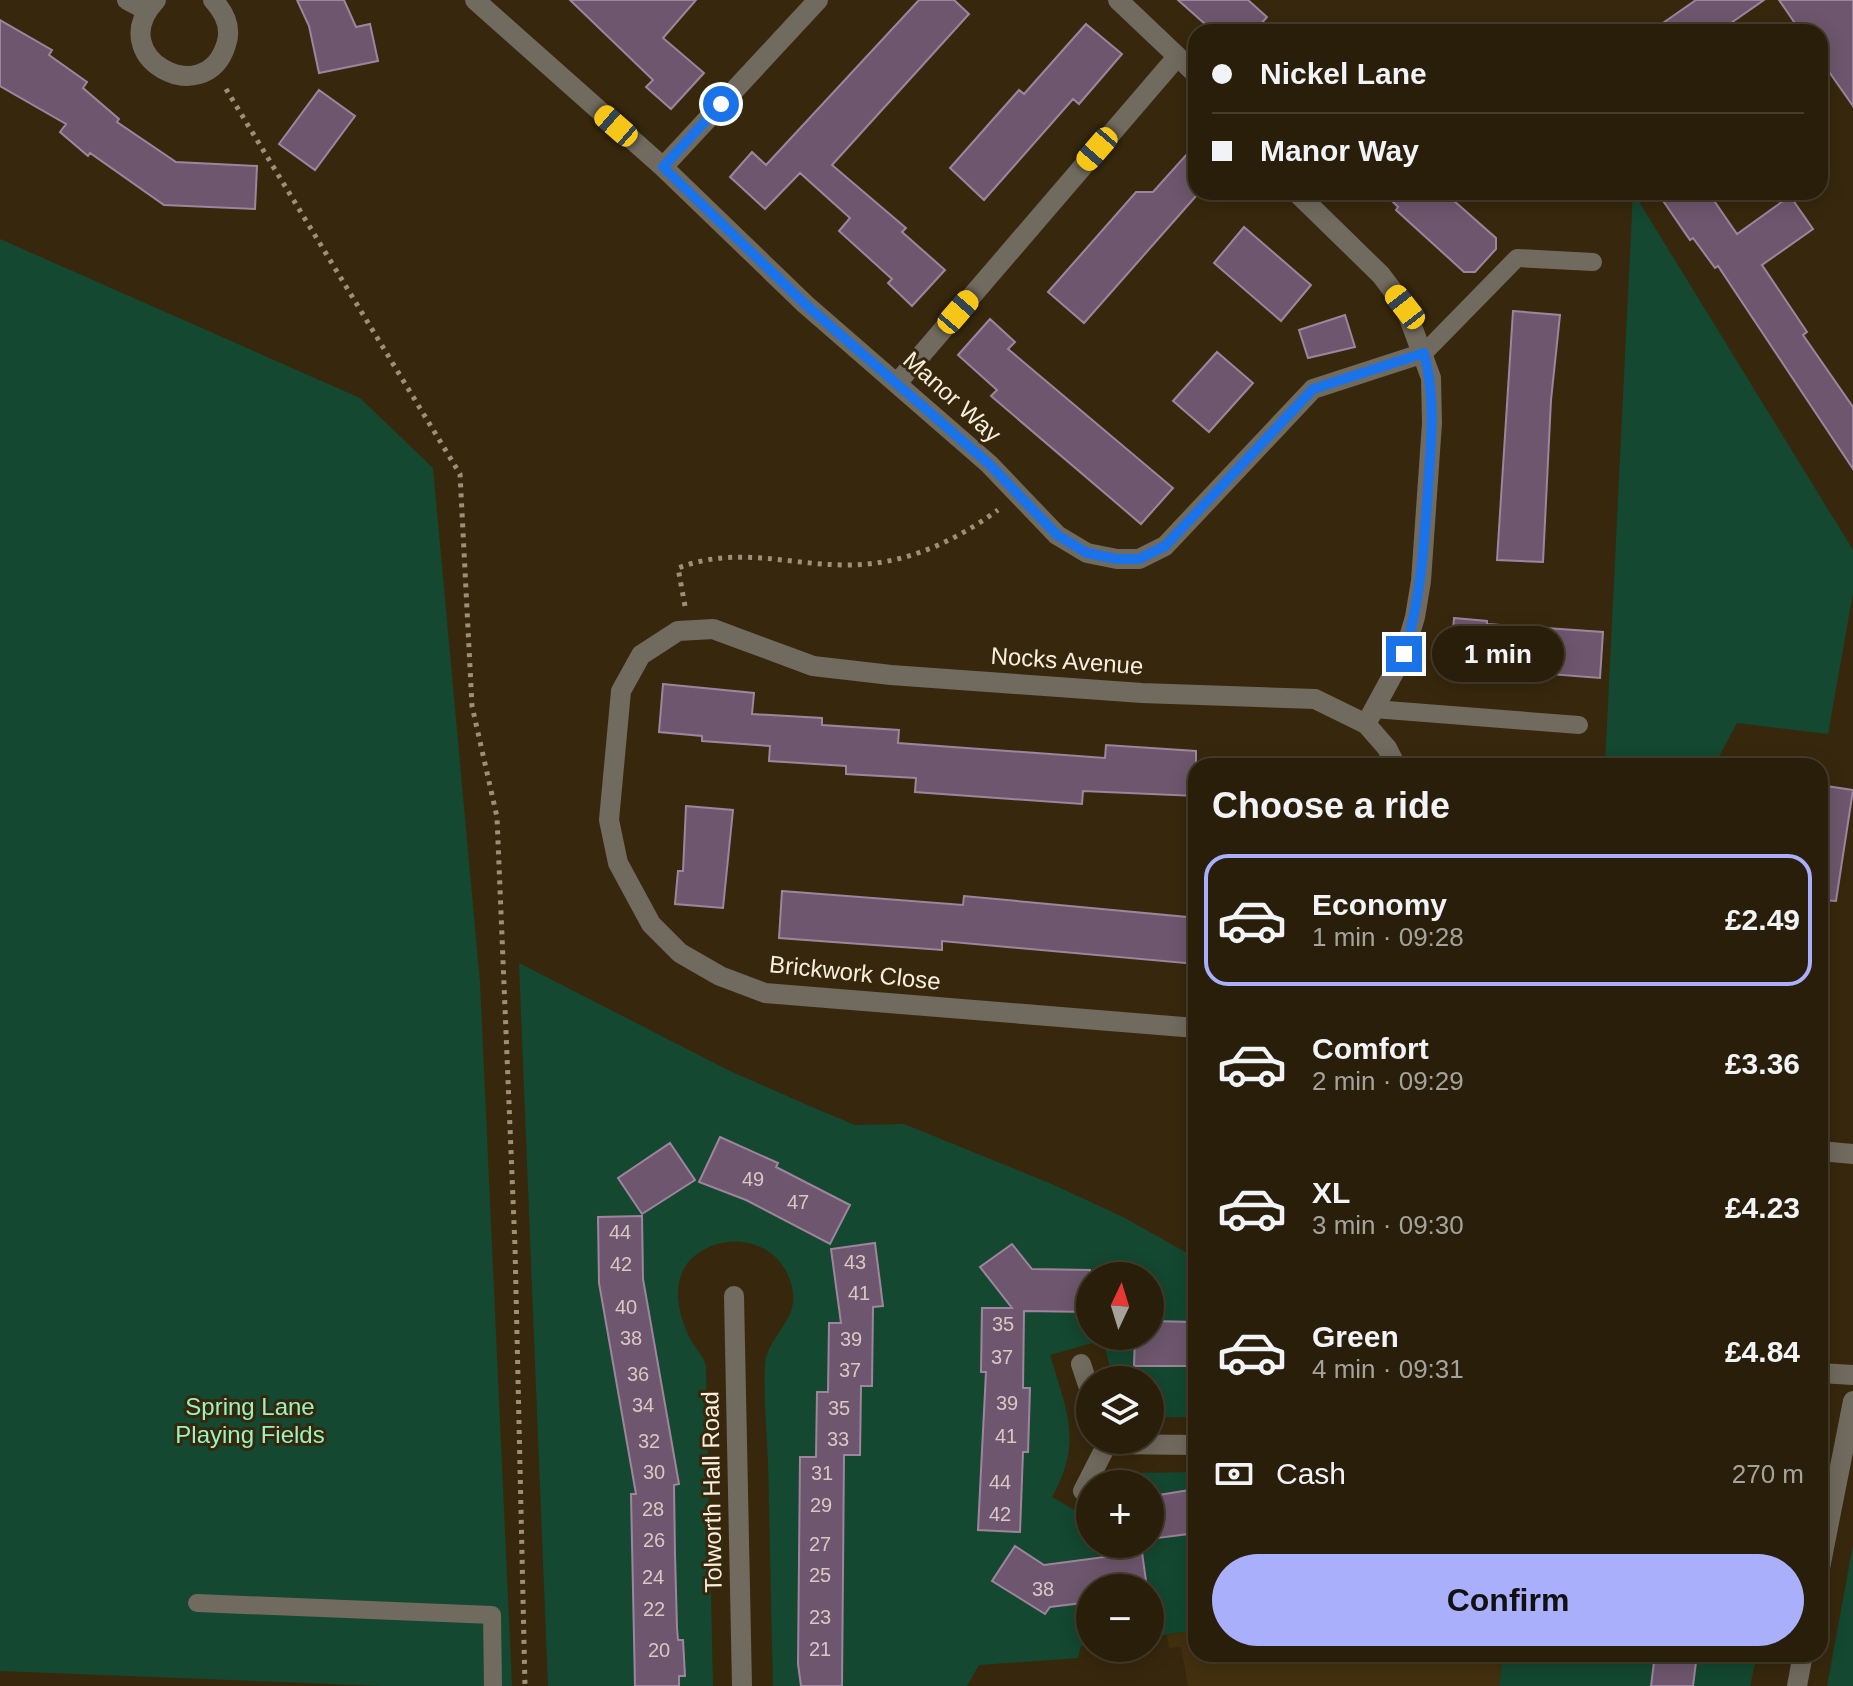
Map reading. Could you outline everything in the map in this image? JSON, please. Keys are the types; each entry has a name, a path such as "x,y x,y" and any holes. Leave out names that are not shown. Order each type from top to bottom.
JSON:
{"street":[{"path":"127,0 151,5 140,31 145,52 162,71 188,77 213,67 223,56 229,36 224,12 213,0"},
{"name":"Manor Way","path":"475,0 663,167 805,304 989,464 1057,535 1087,553 1117,559 1139,559 1165,546 1313,389 1424,353"},
{"path":"663,167 818,0"},
{"path":"1118,0 1188,67"},
{"path":"898,382 1177,57"},
{"path":"1304,200 1381,275 1405,307 1431,378 1432,423 1421,581 1404,654 1370,716"},
{"name":"Nocks Avenue","path":"713,629 813,666 1126,692 1315,699 1370,716 1392,758"},
{"name":"Brickwork Close","path":"713,629 678,631 641,655 621,691 609,820 618,863 633,897 651,924 680,953 720,976 765,993 1188,1027"},
{"path":"1828,1152 1853,1154"},
{"name":"Tolworth Hall Road","path":"734,1296 742,1686"},
{"path":"1828,1373 1853,1375"},
{"path":"1828,1528 1853,1401"},
{"path":"1164,1444 1188,1445"},
{"path":"1797,1686 1802,1662"}],"lane":[{"path":"1424,353 1517,258 1593,262"},
{"path":"1370,716 1579,725"},
{"path":"197,1603 492,1615 493,1686"}],"path":[{"path":"213,67 460,474 472,706 497,817 515,1247 525,1686"},
{"path":"690,631 678,568 700,560 735,556 843,565 908,558 952,540 1017,496"}],"shaded area":[{"path":"1188,1631 1188,1662 1502,1662 1499,1686 1188,1686 1181,1647 1169,1648 1167,1635"}],"green space":[{"path":"1633,200 1638,200 1853,550 1853,593 1828,734 1737,723 1718,758 1605,758"},
{"name":"Spring Lane Playing Fields","path":"0,239 360,398 433,468 480,982 512,1686 382,1686 0,1671"},
{"path":"519,963 730,1071 812,1107 855,1125 904,1124 1054,1185 1123,1217 1188,1254 1188,1417 1164,1417 1164,1366 1110,1366 1106,1350 1164,1350 1164,1262 1076,1262 1076,1348 1050,1355 1069,1427 1067,1459 1052,1497 1076,1511 1076,1558 1164,1558 1164,1472 1188,1472 1188,1631 1164,1635 1164,1574 1076,1574 1076,1658 979,1665 967,1686 773,1686 765,1365 770,1347 790,1312 793,1293 789,1276 781,1263 757,1245 727,1242 712,1246 697,1254 682,1273 678,1296 682,1320 706,1368 713,1686 548,1686"},
{"path":"1853,1545 1853,1686 1827,1686"},
{"path":"1502,1662 1755,1662 1750,1686 1499,1686"}],"building":[{"path":"297,0 344,0 356,27 370,24 378,61 319,73 309,26"},
{"path":"570,0 696,0 663,38 704,73 671,109 646,87 653,80"},
{"path":"919,0 954,0 969,14 832,165 906,228 902,232 945,270 912,306 888,283 892,279 839,231 850,218 800,173 765,209 730,177 752,152 766,165"},
{"path":"1178,0 1248,0 1267,17 1261,24 1205,24"},
{"path":"1696,0 1764,0 1730,24 1662,24"},
{"path":"1779,0 1853,0 1853,106 1828,70 1828,24 1796,24"},
{"path":"0,20 52,50 49,55 87,82 83,88 119,119 117,122 176,162 257,166 255,209 164,205 90,153 88,156 60,132 66,124 0,86"},
{"path":"1086,24 1122,54 1079,104 1073,99 984,200 950,168 1019,90 1024,94"},
{"path":"319,90 355,116 315,170 279,144"},
{"path":"1188,153 1188,200 1192,200 1084,323 1048,292 1136,192 1153,192"},
{"path":"1391,200 1453,200 1496,238 1496,249 1475,272 1464,272 1396,210 1398,207"},
{"path":"1662,200 1714,200 1737,234 1784,200 1793,200 1813,229 1762,265 1807,332 1803,335 1853,407 1853,469 1718,266 1715,268 1693,238 1690,240"},
{"path":"1244,227 1311,285 1281,321 1214,263"},
{"path":"1513,311 1560,315 1551,400 1543,562 1497,560"},
{"path":"1345,315 1355,347 1308,358 1299,330"},
{"path":"990,319 1015,342 1008,349 1173,488 1141,524 991,396 997,390 958,355"},
{"path":"1217,352 1253,383 1209,432 1173,401"},
{"path":"1454,618 1487,621 1487,624 1603,632 1600,678 1450,666"},
{"path":"663,684 754,693 752,714 822,718 822,725 899,730 898,743 1105,758 1106,745 1196,751 1196,758 1188,758 1188,796 1083,791 1082,804 915,792 916,778 846,774 846,766 769,761 770,746 702,741 702,736 659,732"},
{"path":"1828,786 1853,790 1836,901 1828,900"},
{"path":"686,806 733,810 723,908 675,904 678,871 683,871"},
{"path":"782,891 963,905 964,896 1187,917 1188,963 942,941 942,950 779,938"},
{"path":"720,1137 778,1163 776,1167 850,1205 830,1244 746,1200 699,1182"},
{"path":"670,1143 695,1180 642,1214 618,1178"},
{"path":"642,1216 643,1279 679,1484 674,1485 677,1628 678,1640 683,1640 685,1676 679,1676 679,1686 635,1686 631,1494 636,1494 599,1283 598,1217"},
{"path":"875,1243 883,1306 873,1307 872,1386 861,1386 860,1455 844,1455 842,1686 801,1686 798,1664 800,1457 816,1457 817,1392 828,1392 829,1323 841,1323 831,1249"},
{"path":"1012,1244 1032,1269 1076,1270 1076,1312 1024,1311 1023,1388 1030,1388 1028,1452 1023,1452 1020,1532 978,1530 986,1372 981,1372 982,1308 1012,1308 980,1267"},
{"path":"1164,1321 1188,1322 1188,1366 1134,1366 1135,1350 1164,1350"},
{"path":"1188,1490 1188,1534 1164,1537 1164,1494"},
{"path":"1015,1546 1044,1565 1097,1558 1143,1558 1145,1574 1076,1574 1076,1604 1050,1607 1045,1614 992,1581"},
{"path":"1654,1662 1696,1662 1693,1686 1651,1686"}],"route":[{"path":"721,104 663,167 805,304 989,464 1057,535 1087,553 1117,559 1139,559 1165,546 1283,417 1313,389 1424,353 1431,378 1432,423 1421,581 1404,654"}]}
